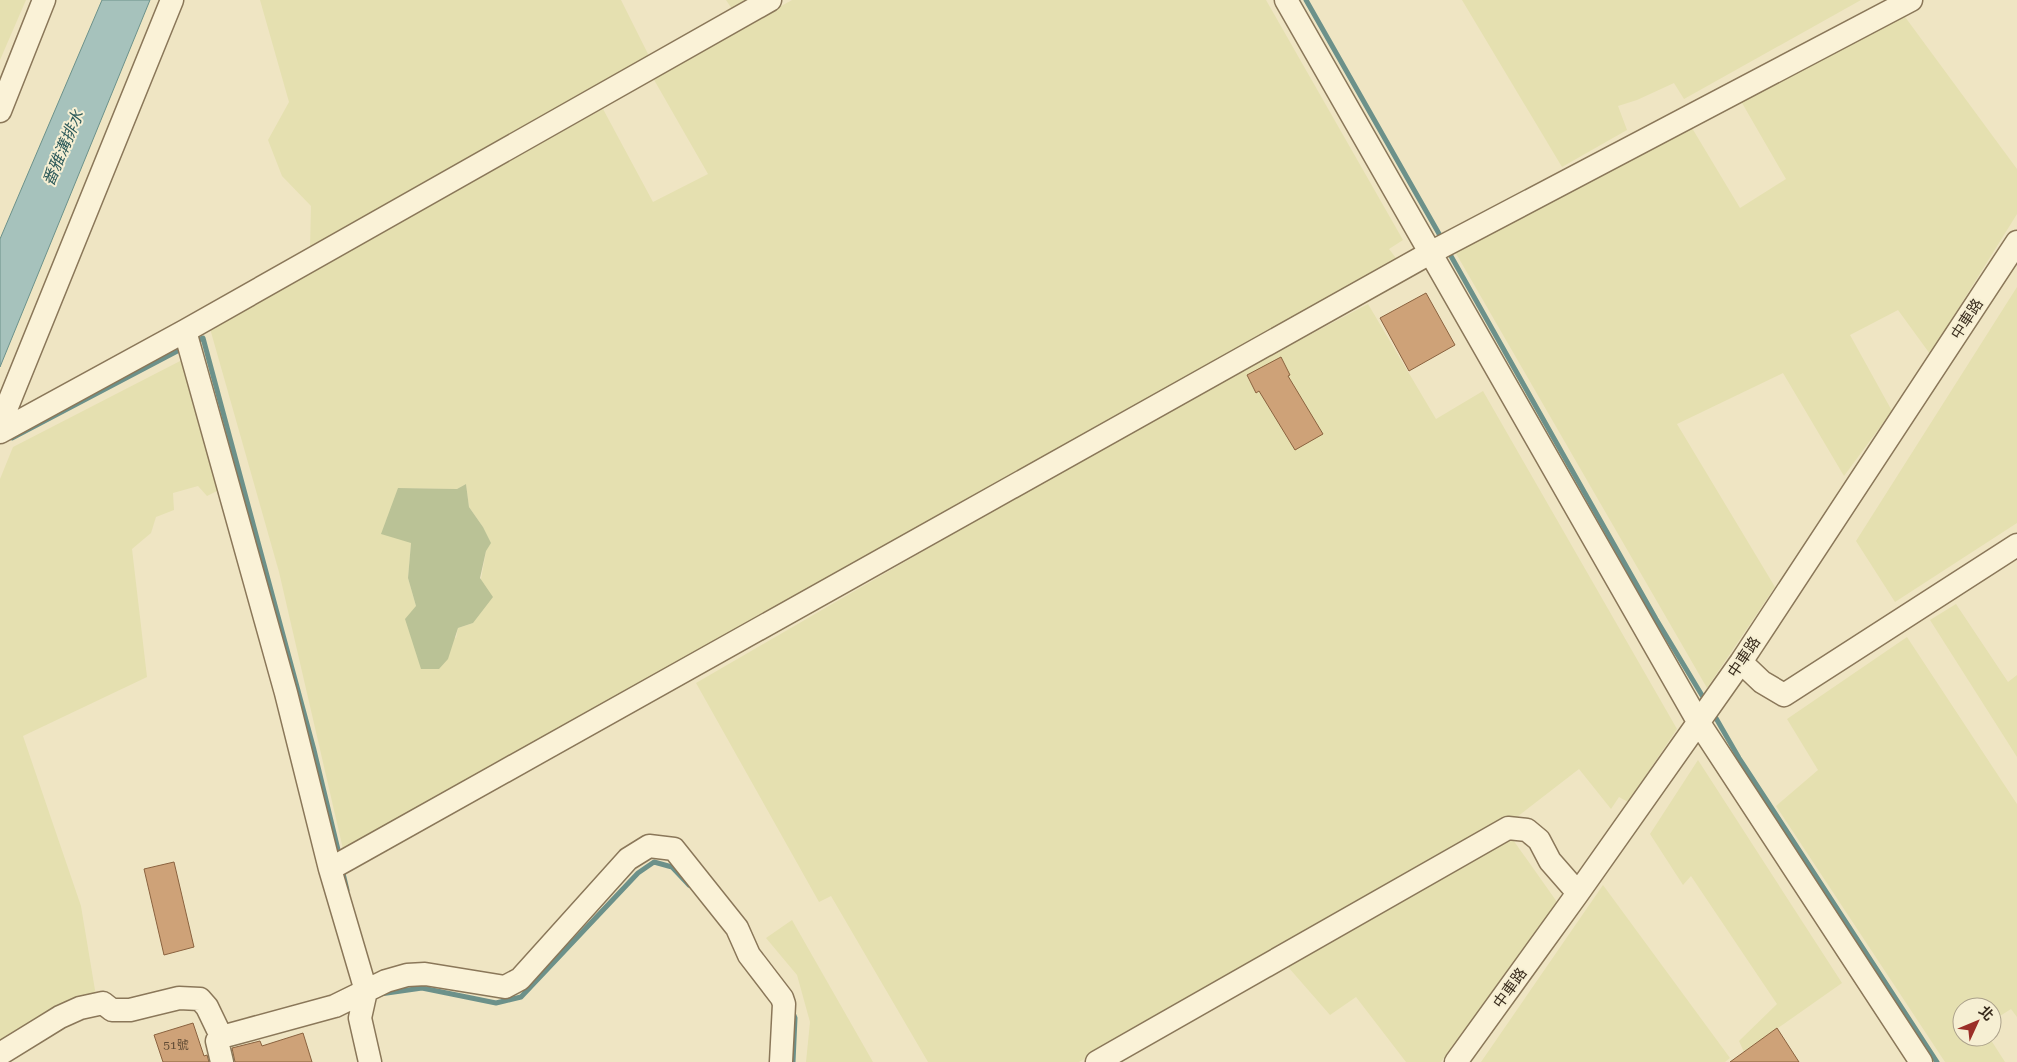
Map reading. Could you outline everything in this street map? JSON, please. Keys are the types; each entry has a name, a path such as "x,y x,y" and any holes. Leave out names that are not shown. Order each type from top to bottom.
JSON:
{"street":[{"path":"0,111 44,0"},
{"path":"0,424 172,0"},
{"path":"0,432 185,331 770,0"},
{"path":"1286,0 1699,723 1921,1062"},
{"path":"330,869 1430,253 1911,0"},
{"name":"中車路","path":"1456,1062 1741,662 2017,242"},
{"path":"185,331 286,693 330,869 366,991 360,1018 370,1062"},
{"path":"1741,662 1762,682 1784,695 2017,546"},
{"path":"1097,1062 1508,828 1528,830 1539,840 1550,861 1578,893"},
{"path":"0,1054 73,1011 104,1003 112,1010 130,1010 179,998 200,999 207,1007 220,1034 225,1036 335,1006 386,981 407,974 425,974 505,987 520,979 628,858 649,846 674,849 737,928 749,955 782,998 784,1004 781,1062"},
{"path":"220,1034 217,1041 222,1062"}],"shaded area":[{"path":"0,0 26,0 0,60"},
{"path":"260,0 621,0 651,60 310,248 311,206 282,176 268,140 289,102"},
{"path":"726,0 755,0 734,12"},
{"path":"792,0 1266,0 1403,240 1389,249 1399,262 343,849 279,572 209,325 603,109 653,202 708,174 653,78","holes":["466,484 469,507 483,527 486,551 473,623 458,628 456,638 416,606 408,578 411,543 398,488 457,489"]},
{"path":"1462,0 1861,0 1684,99 1674,83 1637,100 1618,106 1627,130 1562,167"},
{"path":"1897,6 2017,169 2017,214 1930,354 1898,310 1850,335 1892,411 1844,476 1783,373 1677,424 1775,587 1707,688 1454,250 1689,123 1740,208 1786,179 1738,96"},
{"path":"2017,287 2017,523 1895,602 1856,541"},
{"path":"1368,304 1436,419 1483,391 1677,729 1628,802 1619,797 1611,809 1579,769 1504,827 1557,902 1441,1062 1406,1062 1356,997 1330,1015 1275,952 1079,1062 928,1062 831,896 819,902 696,683 1156,416"},
{"path":"184,359 219,490 207,496 198,486 173,493 174,510 156,517 151,533 132,549 147,677 23,736 81,906 96,996 0,1050 0,479 13,447"},
{"path":"1956,604 2008,682 2017,675 2017,757 1930,620"},
{"path":"1907,637 2017,804 2017,1017 2011,1009 2002,1015 2002,997 1952,997 1952,1047 1995,1047 2005,1062 1945,1062 1776,806 1818,770 1787,719"},
{"path":"1698,760 1842,983 1744,1052 1739,1041 1777,1004 1691,876 1683,885 1650,834"},
{"path":"1603,885 1730,1058 1725,1062 1481,1062"},
{"path":"792,920 873,1062 806,1062 810,1022 797,975 766,938"}],"green space":[{"path":"466,484 469,507 483,527 491,543 486,551 480,578 493,597 473,623 458,628 448,659 439,669 421,669 405,619 416,606 408,578 411,543 381,534 398,488 457,489"}],"water":[{"name":"番雅溝排水","path":"102,0 150,0 0,367 0,239"}],"building":[{"path":"1426,293 1455,345 1409,371 1380,318"},
{"path":"1281,357 1290,375 1288,376 1323,434 1295,450 1259,391 1256,393 1247,375"},
{"path":"174,862 194,947 164,955 144,869"},
{"path":"193,1023 204,1056 207,1055 209,1062 163,1062 154,1035"},
{"path":"1777,1028 1799,1062 1730,1062"},
{"path":"303,1033 312,1062 235,1062 232,1048 260,1041 262,1046"}],"waterway":[{"path":"1306,0 1442,239"},
{"path":"1447,249 1656,619 1706,702"},
{"path":"195,342 203,338 314,750 340,858"},
{"path":"9,437 12,438 183,348"},
{"path":"1713,713 1739,758 1937,1062"},
{"path":"380,994 422,988 496,1003 521,997 638,873 654,862 672,867 689,885"},
{"path":"342,869 347,890"},
{"path":"793,1013 795,1018 793,1062"}]}
